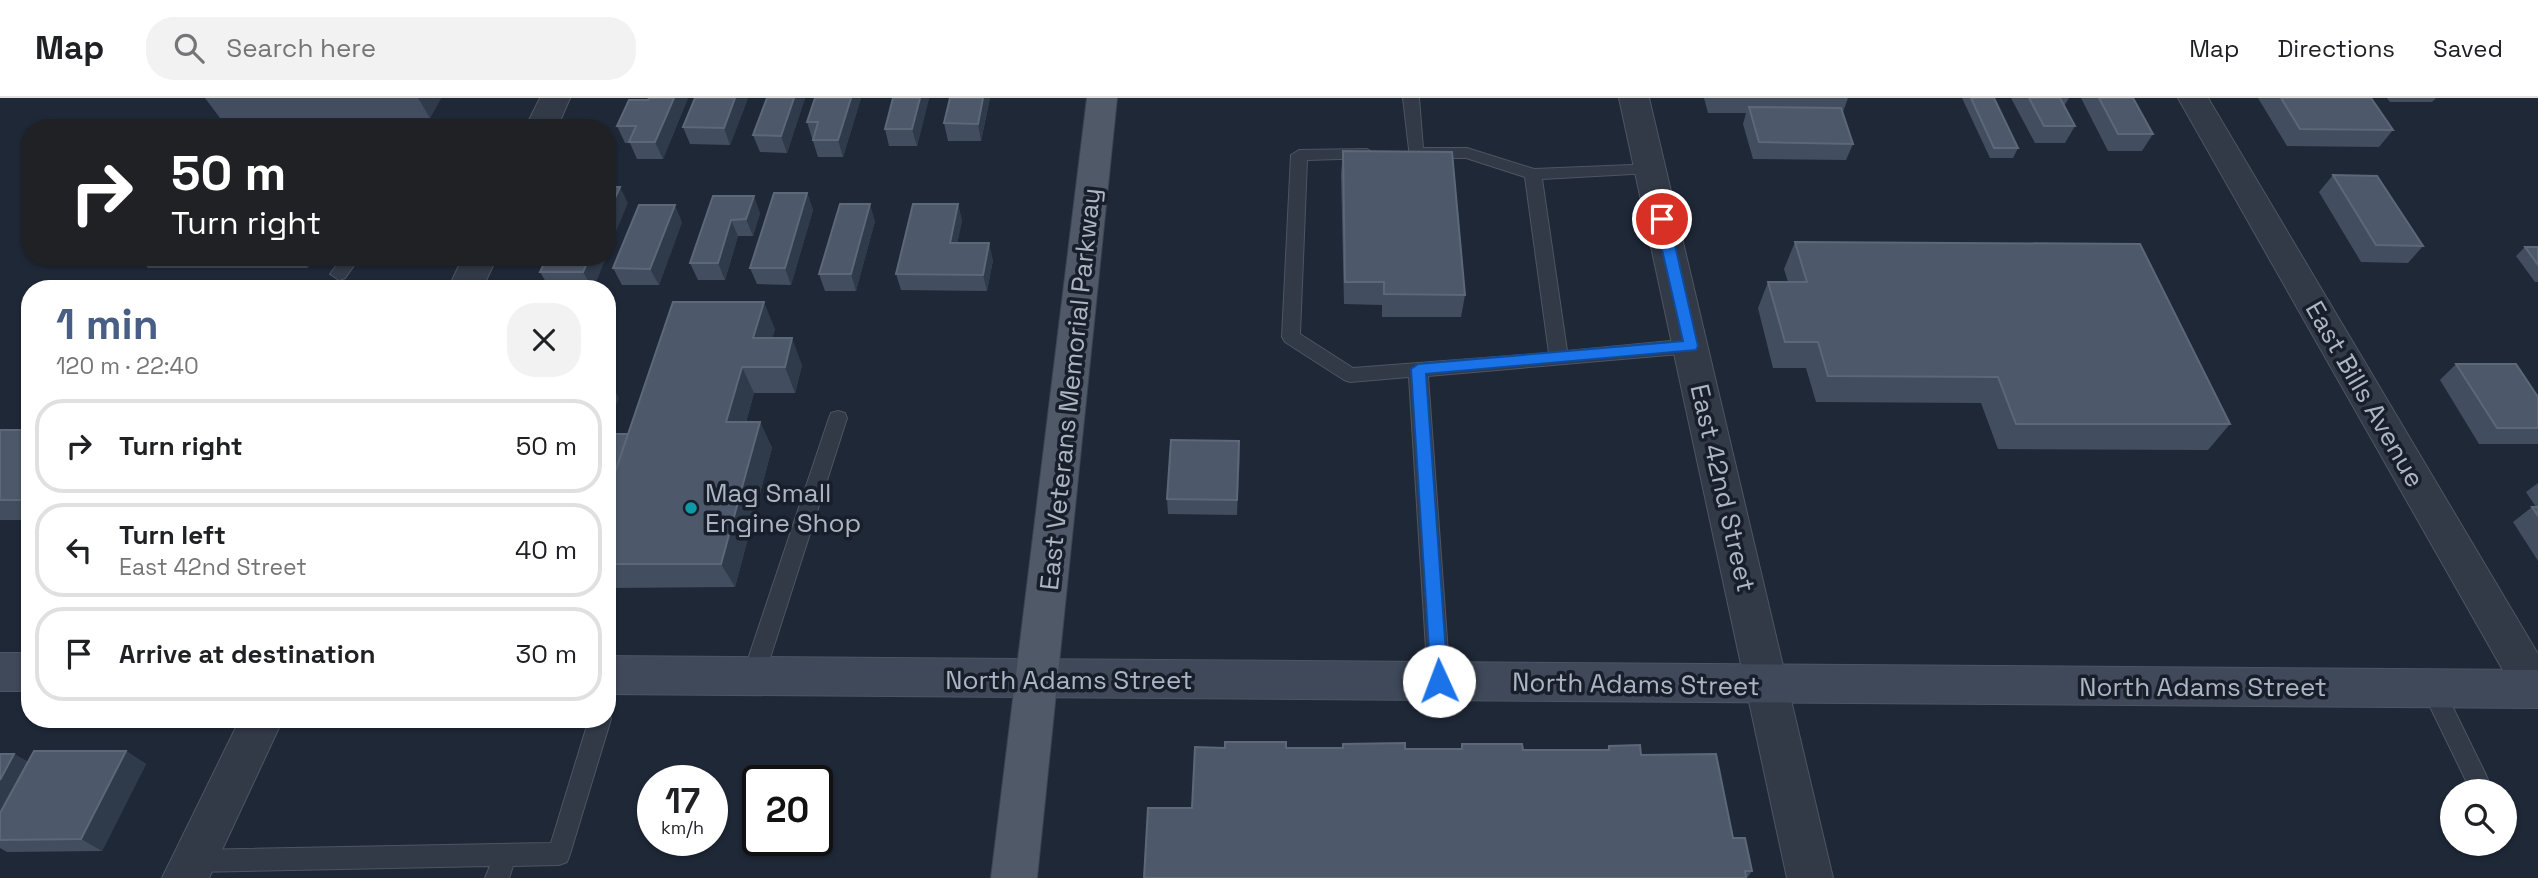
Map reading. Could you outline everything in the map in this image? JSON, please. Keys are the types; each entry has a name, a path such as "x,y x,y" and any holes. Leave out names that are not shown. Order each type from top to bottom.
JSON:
{"main road":[{"name":"East Veterans Memorial Parkway","path":"1014,878 1067,386 1102,98"}],"street":[{"path":"545,119 555,98"},
{"name":"East 42nd Street","path":"1634,98 1810,878"},
{"name":"East Bills Avenue","path":"2193,98 2537,689"},
{"path":"0,672 21,672"},
{"name":"North Adams Street","path":"616,683 753,677 2537,689"},
{"path":"189,869 258,728"}],"lane":[{"path":"1403,154 1411,98"},
{"path":"1650,168 1533,174 1467,153 1299,155 1291,337 1350,375 1691,346"},
{"path":"1533,174 1559,359"},
{"path":"340,274 346,266"},
{"path":"1418,369 1439,681"},
{"path":"753,677 838,418"},
{"path":"2432,688 2477,779"},
{"path":"189,869 559,853 597,728"},
{"path":"497,878 505,855"}],"building":[{"path":"674,98 655,142 629,142 636,126 617,126 629,100"},
{"path":"695,98 735,98 724,128 683,127"},
{"path":"767,98 794,98 781,136 753,135"},
{"path":"815,98 851,98 838,140 813,140 818,122 807,122"},
{"path":"893,98 920,98 912,129 885,129"},
{"path":"950,98 983,98 978,124 944,123"},
{"path":"1971,98 1994,98 2018,148 1994,148"},
{"path":"2029,98 2060,98 2075,126 2044,126"},
{"path":"2099,98 2133,98 2153,134 2118,134"},
{"path":"2281,98 2371,98 2393,130 2300,129"},
{"path":"1749,107 1841,108 1853,144 1759,142"},
{"path":"1343,151 1452,152 1465,295 1384,294 1384,282 1345,282"},
{"path":"2333,175 2377,176 2423,246 2376,245"},
{"path":"774,193 807,193 785,268 750,268"},
{"path":"713,196 754,196 746,219 731,220 718,263 690,263"},
{"path":"840,204 870,204 851,274 819,274"},
{"path":"913,204 958,204 950,243 989,243 983,275 896,274"},
{"path":"639,205 675,205 650,269 613,268"},
{"path":"1795,242 2140,244 2230,424 2016,424 1998,377 1828,376 1818,342 1785,342 1768,282 1807,282"},
{"path":"2525,247 2538,247 2538,265"},
{"path":"543,266 586,266 583,272 540,272"},
{"name":"Mag Small Engine Shop","path":"673,302 764,302 753,338 792,338 785,367 742,367 726,422 760,422 721,564 616,564 616,470"},
{"path":"2456,364 2516,364 2538,397 2538,428 2497,428"},
{"path":"0,430 21,430 21,500 0,500"},
{"path":"616,434 628,434 616,469"},
{"path":"1171,440 1239,441 1237,500 1167,499"},
{"path":"1225,742 1286,742 1286,748 1343,748 1343,744 1405,743 1405,749 1462,749 1462,744 1522,744 1523,750 1609,750 1609,746 1640,745 1641,755 1716,754 1733,838 1745,838 1752,871 1745,871 1746,878 1144,878 1148,808 1192,808 1195,747 1225,748"},
{"path":"34,751 126,751 81,839 0,840 0,813"},
{"path":"0,754 14,754 0,780"}],"place":[{"name":"Mag Small Engine Shop","path":"691,508"}],"route":[{"path":"1439,681 1437,615 1418,369 1691,346 1662,219"}]}
